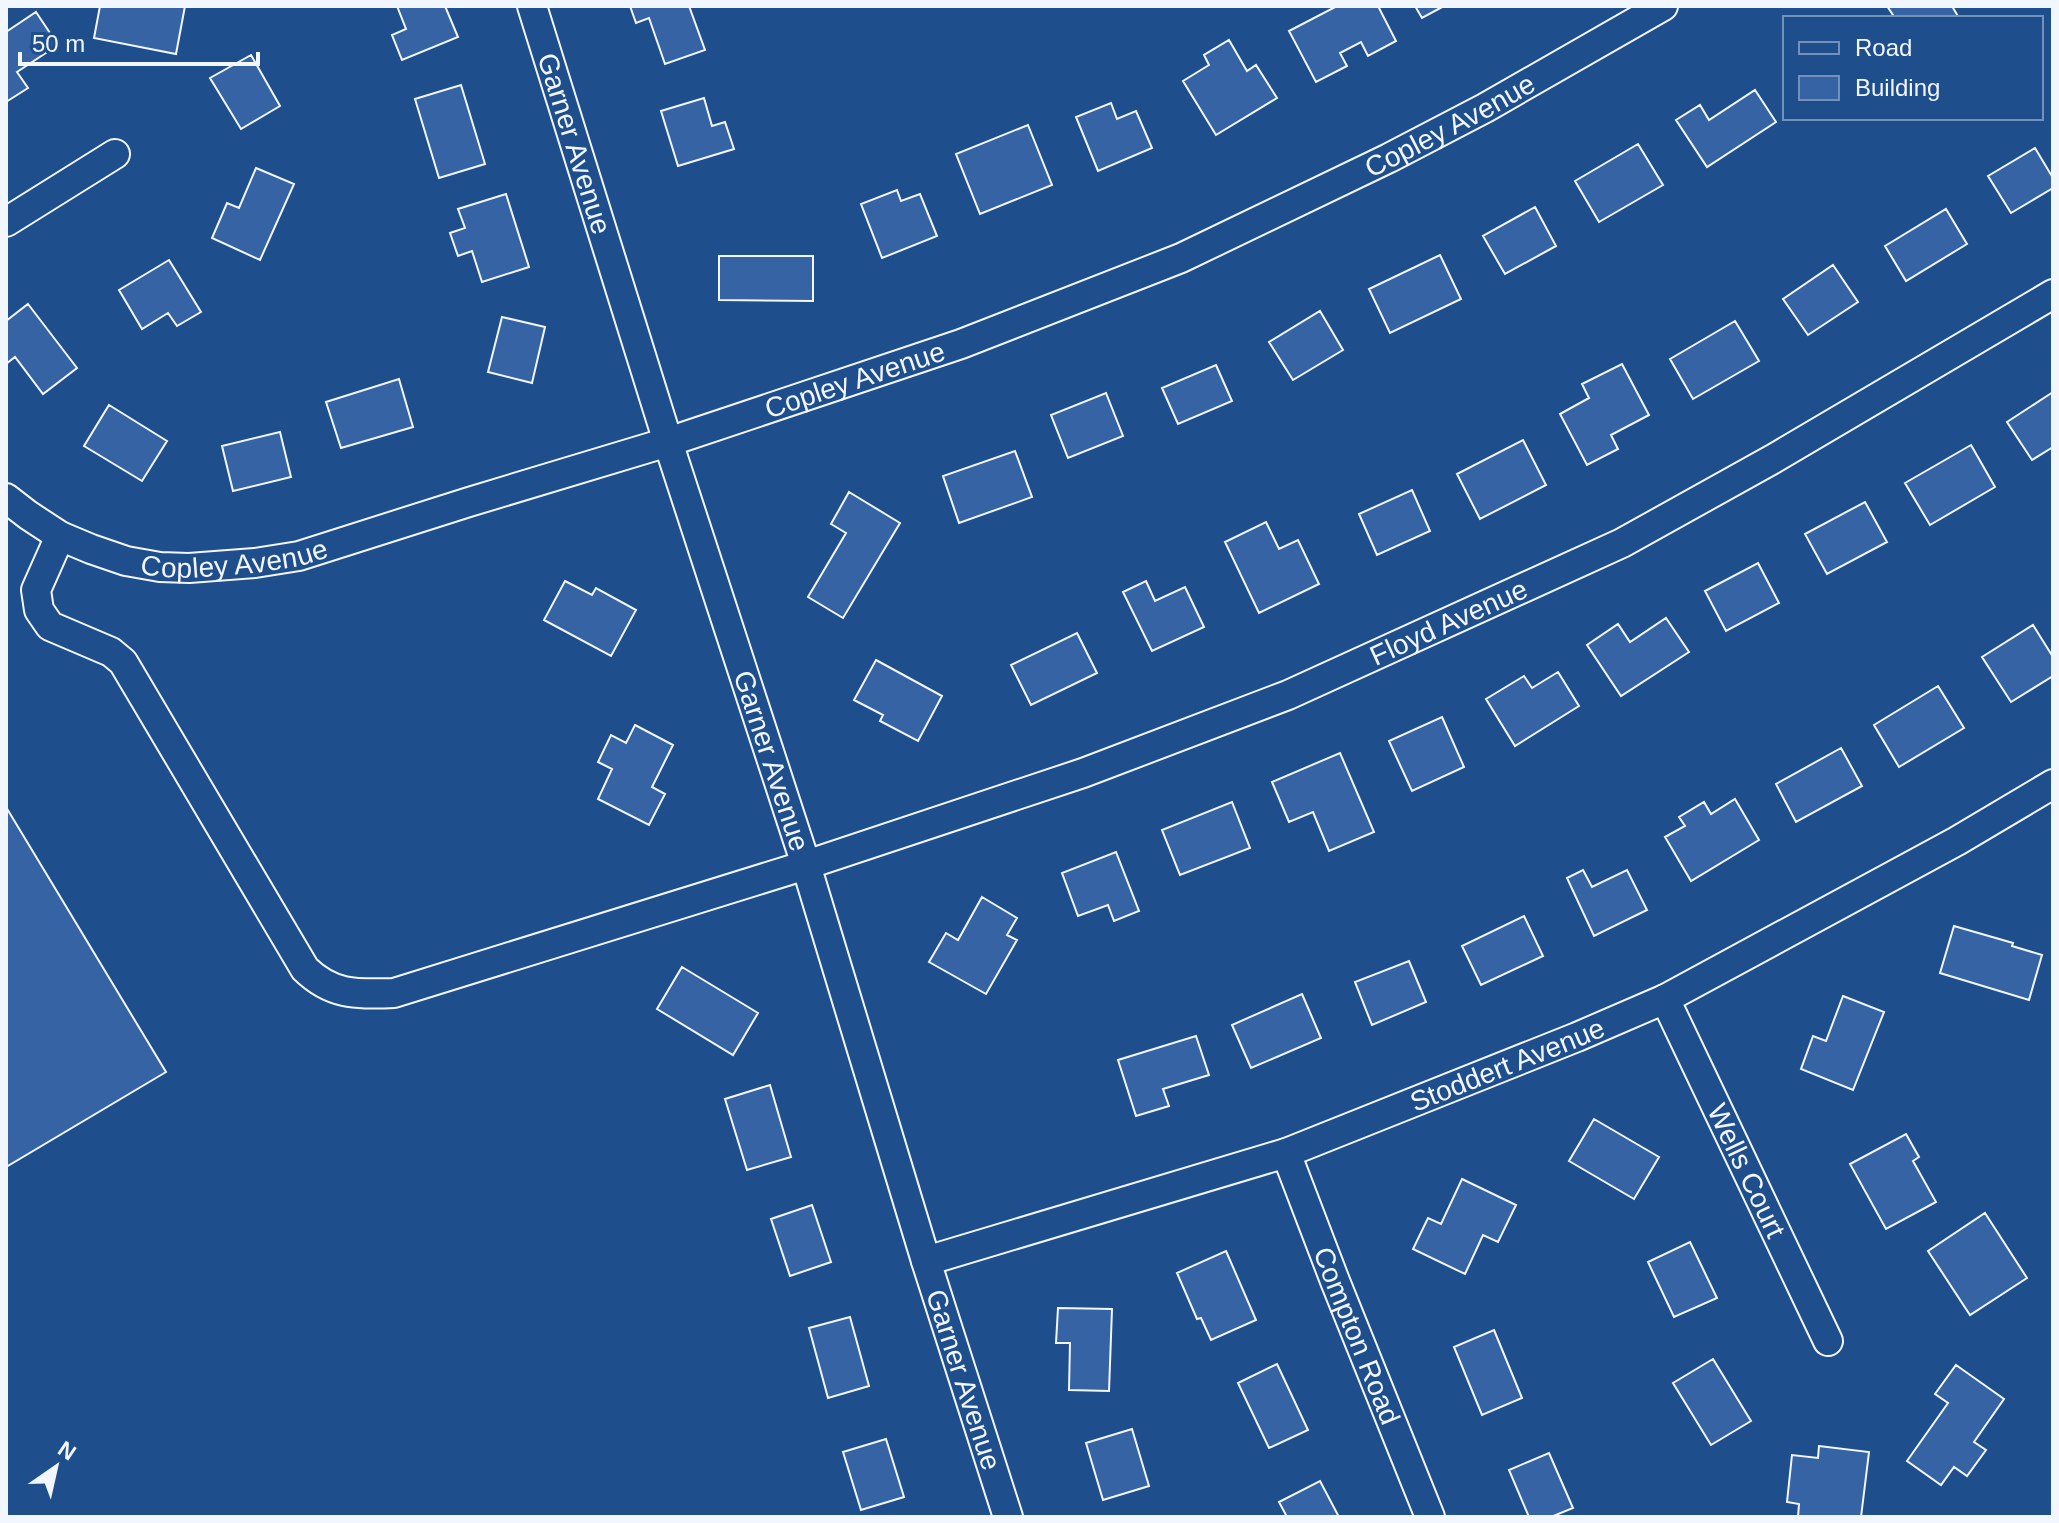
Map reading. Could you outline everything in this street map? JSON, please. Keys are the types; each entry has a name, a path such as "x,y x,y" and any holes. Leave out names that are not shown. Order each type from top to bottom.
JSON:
{"street":[{"name":"Garner Avenue","path":"532,6 668,442 806,865 926,1261 1008,1517"},
{"name":"Copley Avenue","path":"6,498 60,536 112,557 160,567 255,563 299,556 668,442 974,340 1181,258 1485,108 1663,6"},
{"path":"6,222 115,154"},
{"name":"Floyd Avenue","path":"60,536 36,590 39,610 50,626 111,652 123,662 305,969 333,989 364,994 394,993 806,865 1113,762 1288,695 1622,543 1773,459 2053,294"},
{"name":"Stoddert Avenue","path":"926,1261 1286,1153 1457,1086 1665,999 2050,793"},
{"name":"Wells Court","path":"1665,999 1828,1341"},
{"name":"Compton Road","path":"1286,1153 1430,1517"}],"building":[{"path":"100,6 185,6 176,54 94,38"},
{"path":"397,6 445,6 458,37 402,60 392,35 406,29"},
{"path":"630,6 689,6 705,50 665,64 649,18 636,23"},
{"path":"1337,6 1378,6 1396,41 1368,56 1361,42 1340,53 1347,66 1316,82 1289,31"},
{"path":"1415,6 1444,6 1422,18"},
{"path":"1887,6 1952,6 1958,16 1894,16"},
{"path":"36,12 58,45 17,72 28,88 6,102 6,32"},
{"path":"1229,40 1247,71 1256,65 1277,98 1216,135 1183,81 1209,65 1204,55"},
{"path":"251,55 280,106 241,129 210,78"},
{"path":"461,85 485,164 439,178 415,99"},
{"path":"1755,90 1776,122 1707,167 1676,120 1700,105 1709,120"},
{"path":"704,98 712,126 725,122 734,149 678,166 661,111"},
{"path":"1111,103 1117,119 1136,111 1152,148 1098,171 1076,117"},
{"path":"1028,125 1052,185 980,214 956,154"},
{"path":"1638,144 1663,185 1599,222 1575,181"},
{"path":"2035,148 2053,178 2053,188 2011,213 1988,176"},
{"path":"256,168 294,184 260,260 212,238 227,203 239,208"},
{"path":"897,190 901,201 920,194 937,236 882,258 861,204"},
{"path":"506,194 529,267 482,282 472,251 458,256 450,233 465,228 458,209"},
{"path":"1535,207 1556,246 1505,274 1483,236"},
{"path":"1946,209 1967,244 1906,281 1885,246"},
{"path":"1440,255 1461,299 1390,333 1369,289"},
{"path":"719,256 813,256 813,301 719,300"},
{"path":"169,260 201,312 177,326 168,313 142,329 119,290"},
{"path":"1833,265 1858,302 1808,335 1783,299"},
{"path":"28,304 77,368 43,394 15,357 6,364 6,321"},
{"path":"1320,311 1343,350 1293,380 1269,342"},
{"path":"502,317 545,327 532,383 488,372"},
{"path":"1735,321 1759,361 1693,399 1670,359"},
{"path":"1622,364 1649,415 1611,435 1618,449 1587,465 1560,414 1589,398 1582,384"},
{"path":"1216,365 1232,401 1178,424 1162,388"},
{"path":"399,379 413,427 341,448 326,402"},
{"path":"2053,392 2053,447 2032,460 2007,422"},
{"path":"1106,393 1123,436 1068,458 1051,415"},
{"path":"109,405 167,441 142,481 84,446"},
{"path":"280,432 291,477 233,491 222,446"},
{"path":"1523,440 1546,485 1480,519 1457,474"},
{"path":"1971,445 1995,487 1930,525 1905,483"},
{"path":"1015,451 1032,497 959,523 943,476"},
{"path":"1412,490 1430,531 1377,555 1359,514"},
{"path":"849,492 900,523 843,618 808,597 846,533 831,524"},
{"path":"1865,502 1887,542 1827,574 1805,534"},
{"path":"1266,522 1279,549 1298,540 1319,584 1259,613 1225,542"},
{"path":"1758,563 1779,603 1726,631 1705,591"},
{"path":"565,581 592,595 596,588 636,610 611,656 544,620"},
{"path":"1146,581 1155,601 1185,587 1204,627 1152,651 1123,592"},
{"path":"1666,618 1689,652 1621,696 1587,645 1618,624 1630,642"},
{"path":"2033,625 2053,657 2053,676 2011,702 1982,657"},
{"path":"1077,633 1097,673 1031,705 1011,665"},
{"path":"876,660 942,696 918,741 880,721 883,715 854,700"},
{"path":"1558,672 1579,706 1515,746 1486,699 1524,676 1532,688"},
{"path":"1938,686 1964,728 1899,767 1874,725"},
{"path":"1442,717 1464,767 1412,791 1389,741"},
{"path":"635,725 673,745 652,787 665,794 649,825 598,799 612,769 598,762 611,735 626,743"},
{"path":"1841,748 1862,786 1796,822 1776,784"},
{"path":"1340,753 1374,832 1329,851 1313,812 1289,822 1272,782"},
{"path":"1735,799 1759,840 1691,881 1665,837 1685,826 1679,817 1704,802 1711,814"},
{"path":"1232,802 1250,848 1180,875 1162,830"},
{"path":"6,807 166,1072 6,1167"},
{"path":"1116,852 1139,911 1114,921 1108,905 1078,916 1062,873"},
{"path":"1583,870 1592,887 1627,870 1647,910 1594,936 1567,878"},
{"path":"982,897 1017,918 1007,935 1017,940 986,994 929,962 946,933 958,940"},
{"path":"1524,916 1543,956 1481,985 1462,946"},
{"path":"1954,926 2042,955 2029,1000 1940,973"},
{"path":"1409,961 1426,1002 1372,1025 1355,982"},
{"path":"682,967 758,1013 733,1055 657,1009"},
{"path":"1302,994 1321,1038 1251,1068 1232,1025"},
{"path":"1843,996 1884,1012 1853,1090 1801,1069 1813,1036 1826,1041"},
{"path":"1196,1036 1209,1075 1163,1089 1169,1106 1136,1116 1118,1060"},
{"path":"770,1085 791,1157 747,1170 725,1099"},
{"path":"1594,1119 1659,1157 1634,1199 1569,1161"},
{"path":"1906,1134 1919,1157 1913,1161 1936,1202 1886,1229 1850,1164"},
{"path":"1462,1179 1516,1205 1498,1242 1483,1235 1465,1274 1413,1249 1428,1218 1441,1224"},
{"path":"812,1205 831,1262 790,1276 771,1219"},
{"path":"1985,1213 2027,1278 1970,1315 1928,1251"},
{"path":"1690,1242 1717,1298 1674,1317 1648,1262"},
{"path":"1226,1251 1256,1320 1211,1340 1201,1318 1197,1319 1177,1273"},
{"path":"1058,1308 1112,1309 1109,1391 1069,1390 1070,1343 1056,1343"},
{"path":"850,1317 869,1386 828,1398 809,1328"},
{"path":"1494,1330 1522,1398 1482,1415 1454,1347"},
{"path":"1713,1359 1751,1421 1711,1445 1673,1383"},
{"path":"1277,1364 1308,1430 1269,1448 1238,1383"},
{"path":"1956,1365 2004,1399 1974,1442 1986,1450 1967,1476 1954,1467 1941,1485 1907,1461 1948,1403 1935,1394"},
{"path":"1132,1429 1149,1486 1103,1500 1086,1443"},
{"path":"886,1439 904,1497 861,1510 843,1452"},
{"path":"1819,1446 1869,1452 1861,1517 1798,1517 1799,1504 1787,1502 1792,1455 1818,1458"},
{"path":"1549,1453 1573,1508 1551,1517 1529,1517 1509,1470"},
{"path":"1320,1481 1339,1517 1287,1517 1279,1502"}]}
